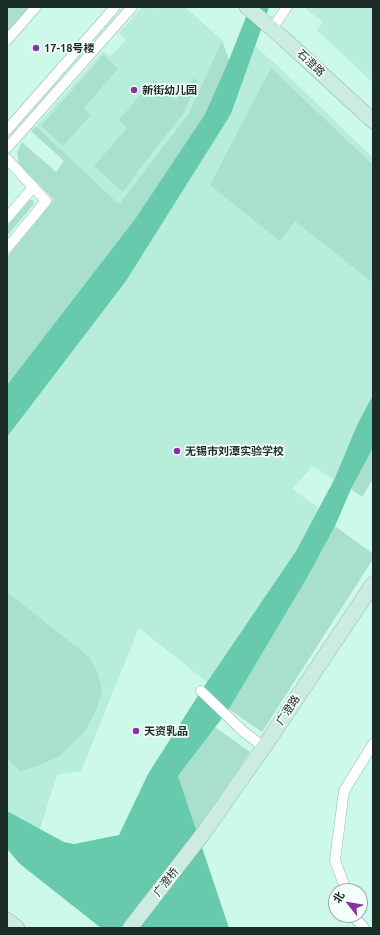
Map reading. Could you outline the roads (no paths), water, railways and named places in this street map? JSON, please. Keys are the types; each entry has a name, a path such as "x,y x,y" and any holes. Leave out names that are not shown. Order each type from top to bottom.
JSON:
{"street":[{"path":"7,40 36,7"},
{"path":"7,130 115,7"},
{"path":"7,148 132,7"},
{"name":"石澄路","path":"247,7 373,121"},
{"path":"272,29 287,7"},
{"path":"7,158 46,201 7,248"},
{"path":"7,218 33,188"},
{"name":"广澄路","path":"202,835 373,584"},
{"path":"201,691 244,732 264,746"},
{"path":"343,883 336,860 344,791 373,744"},
{"name":"广澄桥","path":"130,928 202,835"},
{"path":"7,920 18,928"}],"place":[{"name":"17-18号楼","path":"36,48"},
{"name":"新街幼儿园","path":"134,90"},
{"name":"无锡市刘潭实验学校","path":"177,451"},
{"name":"天资乳品","path":"136,731"}]}
